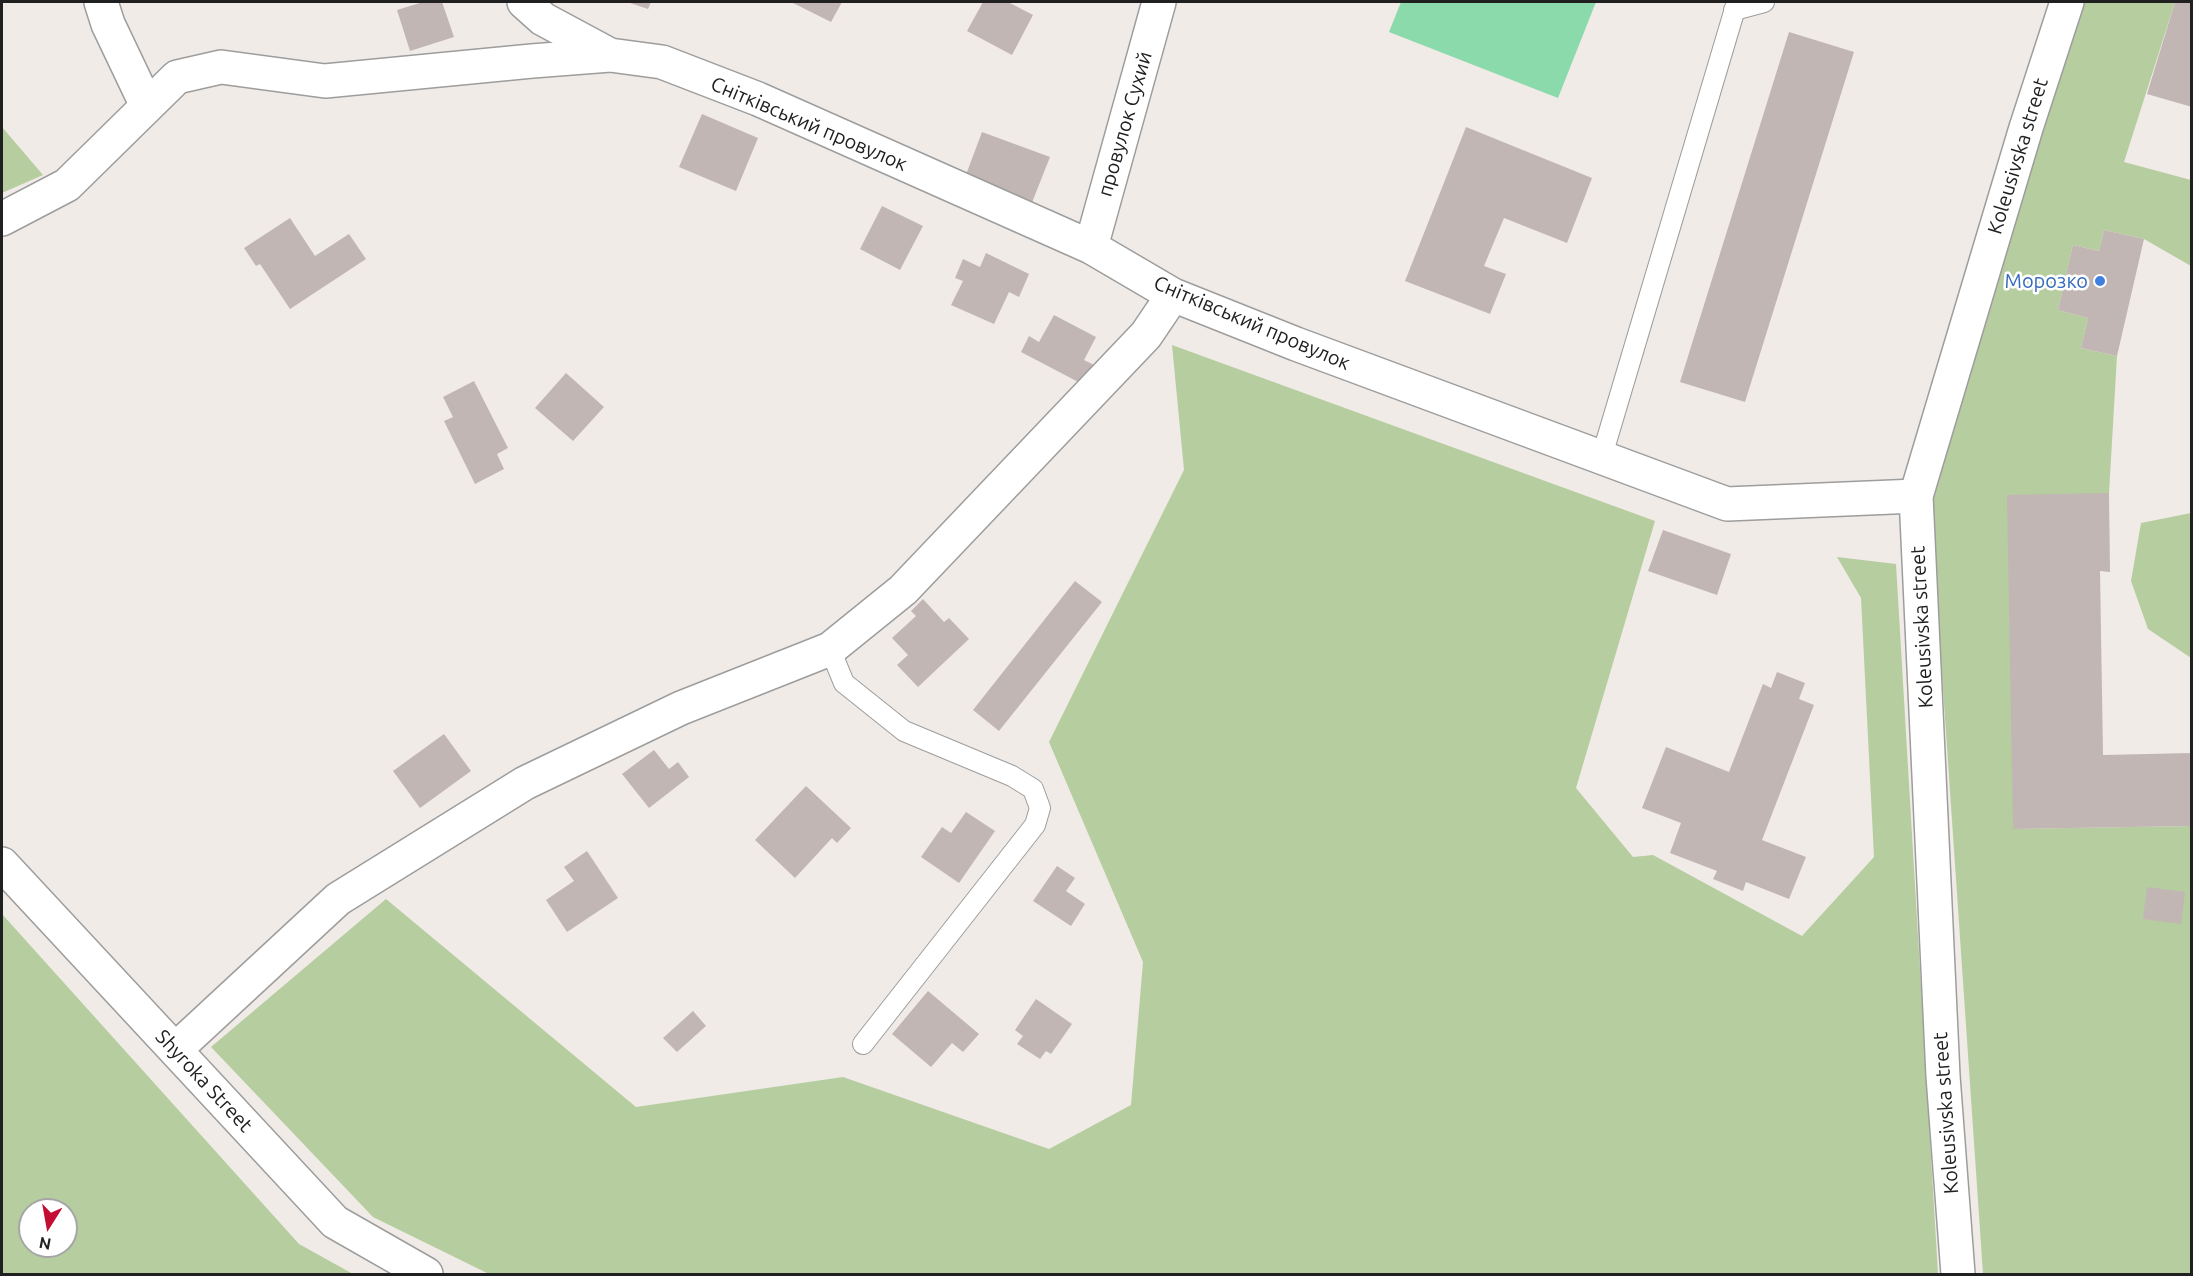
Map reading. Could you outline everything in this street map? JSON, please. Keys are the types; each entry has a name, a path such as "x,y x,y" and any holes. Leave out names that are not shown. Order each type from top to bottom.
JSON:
{"street":[{"path":"101,2 108,24 147,106"},
{"name":"Снітківський провулок","path":"524,2 543,19 610,56"},
{"name":"провулок Сухий","path":"1091,247 1159,2"},
{"name":"Koleusivska street","path":"1958,1275 1943,1076 1916,496 2026,128 2067,2"},
{"name":"Снітківський провулок","path":"2,219 67,186 177,77 221,67 325,81 532,61 610,56 662,63 759,99 1091,247 1173,295 1307,349 1727,504 1916,496"},
{"path":"175,1050 338,899 525,783 681,708 830,649 903,590 1146,335 1173,295"},
{"name":"Shyroka Street","path":"2,864 335,1222 426,1275"}],"lane":[{"path":"1600,459 1736,6 1764,2"},
{"path":"830,649 843,683 904,731 1011,776 1033,789 1040,808 1035,825 863,1044"}],"green space":[{"path":"1401,2 1596,2 1558,98 1389,32"},
{"path":"2080,2 2175,2 2124,162 2191,180 2191,266 2144,239 2104,230 2099,251 2073,245 2058,310 2088,318 2081,348 2117,356 2109,493 2013,829 2191,826 2191,1274 1983,1274 1932,528 1927,489"},
{"path":"2,127 43,175 2,193"},
{"path":"1172,345 1655,521 1576,788 1633,857 1653,855 1802,936 1874,857 1861,598 1837,557 1896,564 1938,1274 489,1274 373,1217 211,1047 386,899 636,1107 843,1077 1049,1149 1131,1105 1143,962 1049,742 1184,470"},
{"path":"2192,513 2191,658 2148,629 2131,581 2141,523"},
{"path":"2,914 299,1244 353,1274 2,1274"}],"building":[{"path":"423,2 442,2 454,37 410,51 397,10"},
{"path":"627,2 651,2 648,9"},
{"path":"791,2 842,2 831,22"},
{"path":"983,2 1008,2 1033,15 1012,55 967,31"},
{"path":"2175,2 2192,2 2192,107 2147,94"},
{"path":"1789,32 1854,52 1745,402 1680,382"},
{"path":"702,114 758,138 736,191 679,167"},
{"path":"1466,127 1592,178 1567,243 1504,218 1484,266 1506,274 1490,314 1405,281"},
{"path":"982,132 1050,157 1031,205 964,180"},
{"path":"882,206 923,226 900,270 860,249"},
{"path":"290,218 315,256 349,234 366,259 290,309 260,264 256,266 244,248"},
{"name":"Морозко","path":"2104,230 2144,239 2117,356 2081,348 2088,318 2058,310 2073,245 2099,251"},
{"path":"986,253 1029,274 1019,297 1009,292 994,324 951,305 963,281 955,278 963,259 980,267"},
{"path":"1054,315 1096,337 1084,360 1094,365 1084,385 1021,352 1029,336 1039,342"},
{"path":"566,373 604,407 573,441 535,408"},
{"path":"474,381 508,448 497,454 504,469 475,484 444,421 453,417 443,397"},
{"path":"2109,493 2110,572 2100,571 2103,755 2192,753 2192,826 2013,829 2007,495"},
{"path":"1663,530 1731,554 1717,595 1648,571"},
{"path":"1075,581 1102,602 999,731 973,710"},
{"path":"923,599 944,622 949,618 969,639 918,687 897,665 908,655 892,638 916,616 911,611"},
{"path":"1777,672 1805,683 1799,699 1814,705 1762,840 1806,857 1789,899 1746,882 1743,891 1713,879 1717,871 1670,853 1681,823 1642,808 1666,747 1729,772 1763,684 1771,688"},
{"path":"444,734 471,771 420,808 393,771"},
{"path":"654,750 669,769 678,762 689,777 649,808 622,774"},
{"path":"806,786 851,828 837,843 832,838 795,878 755,840"},
{"path":"966,812 995,831 959,883 921,857 942,827 951,833"},
{"path":"587,851 618,898 567,932 546,900 574,881 564,867"},
{"path":"1057,866 1075,878 1066,891 1085,904 1071,926 1033,901"},
{"path":"2147,887 2185,892 2181,924 2143,919"},
{"path":"928,991 979,1034 963,1052 952,1043 931,1067 892,1034"},
{"path":"1036,999 1072,1024 1051,1054 1046,1051 1040,1059 1017,1044 1023,1036 1015,1030"},
{"path":"693,1011 706,1026 677,1052 663,1038"}],"place":[{"name":"Морозко","path":"2100,281"}]}
